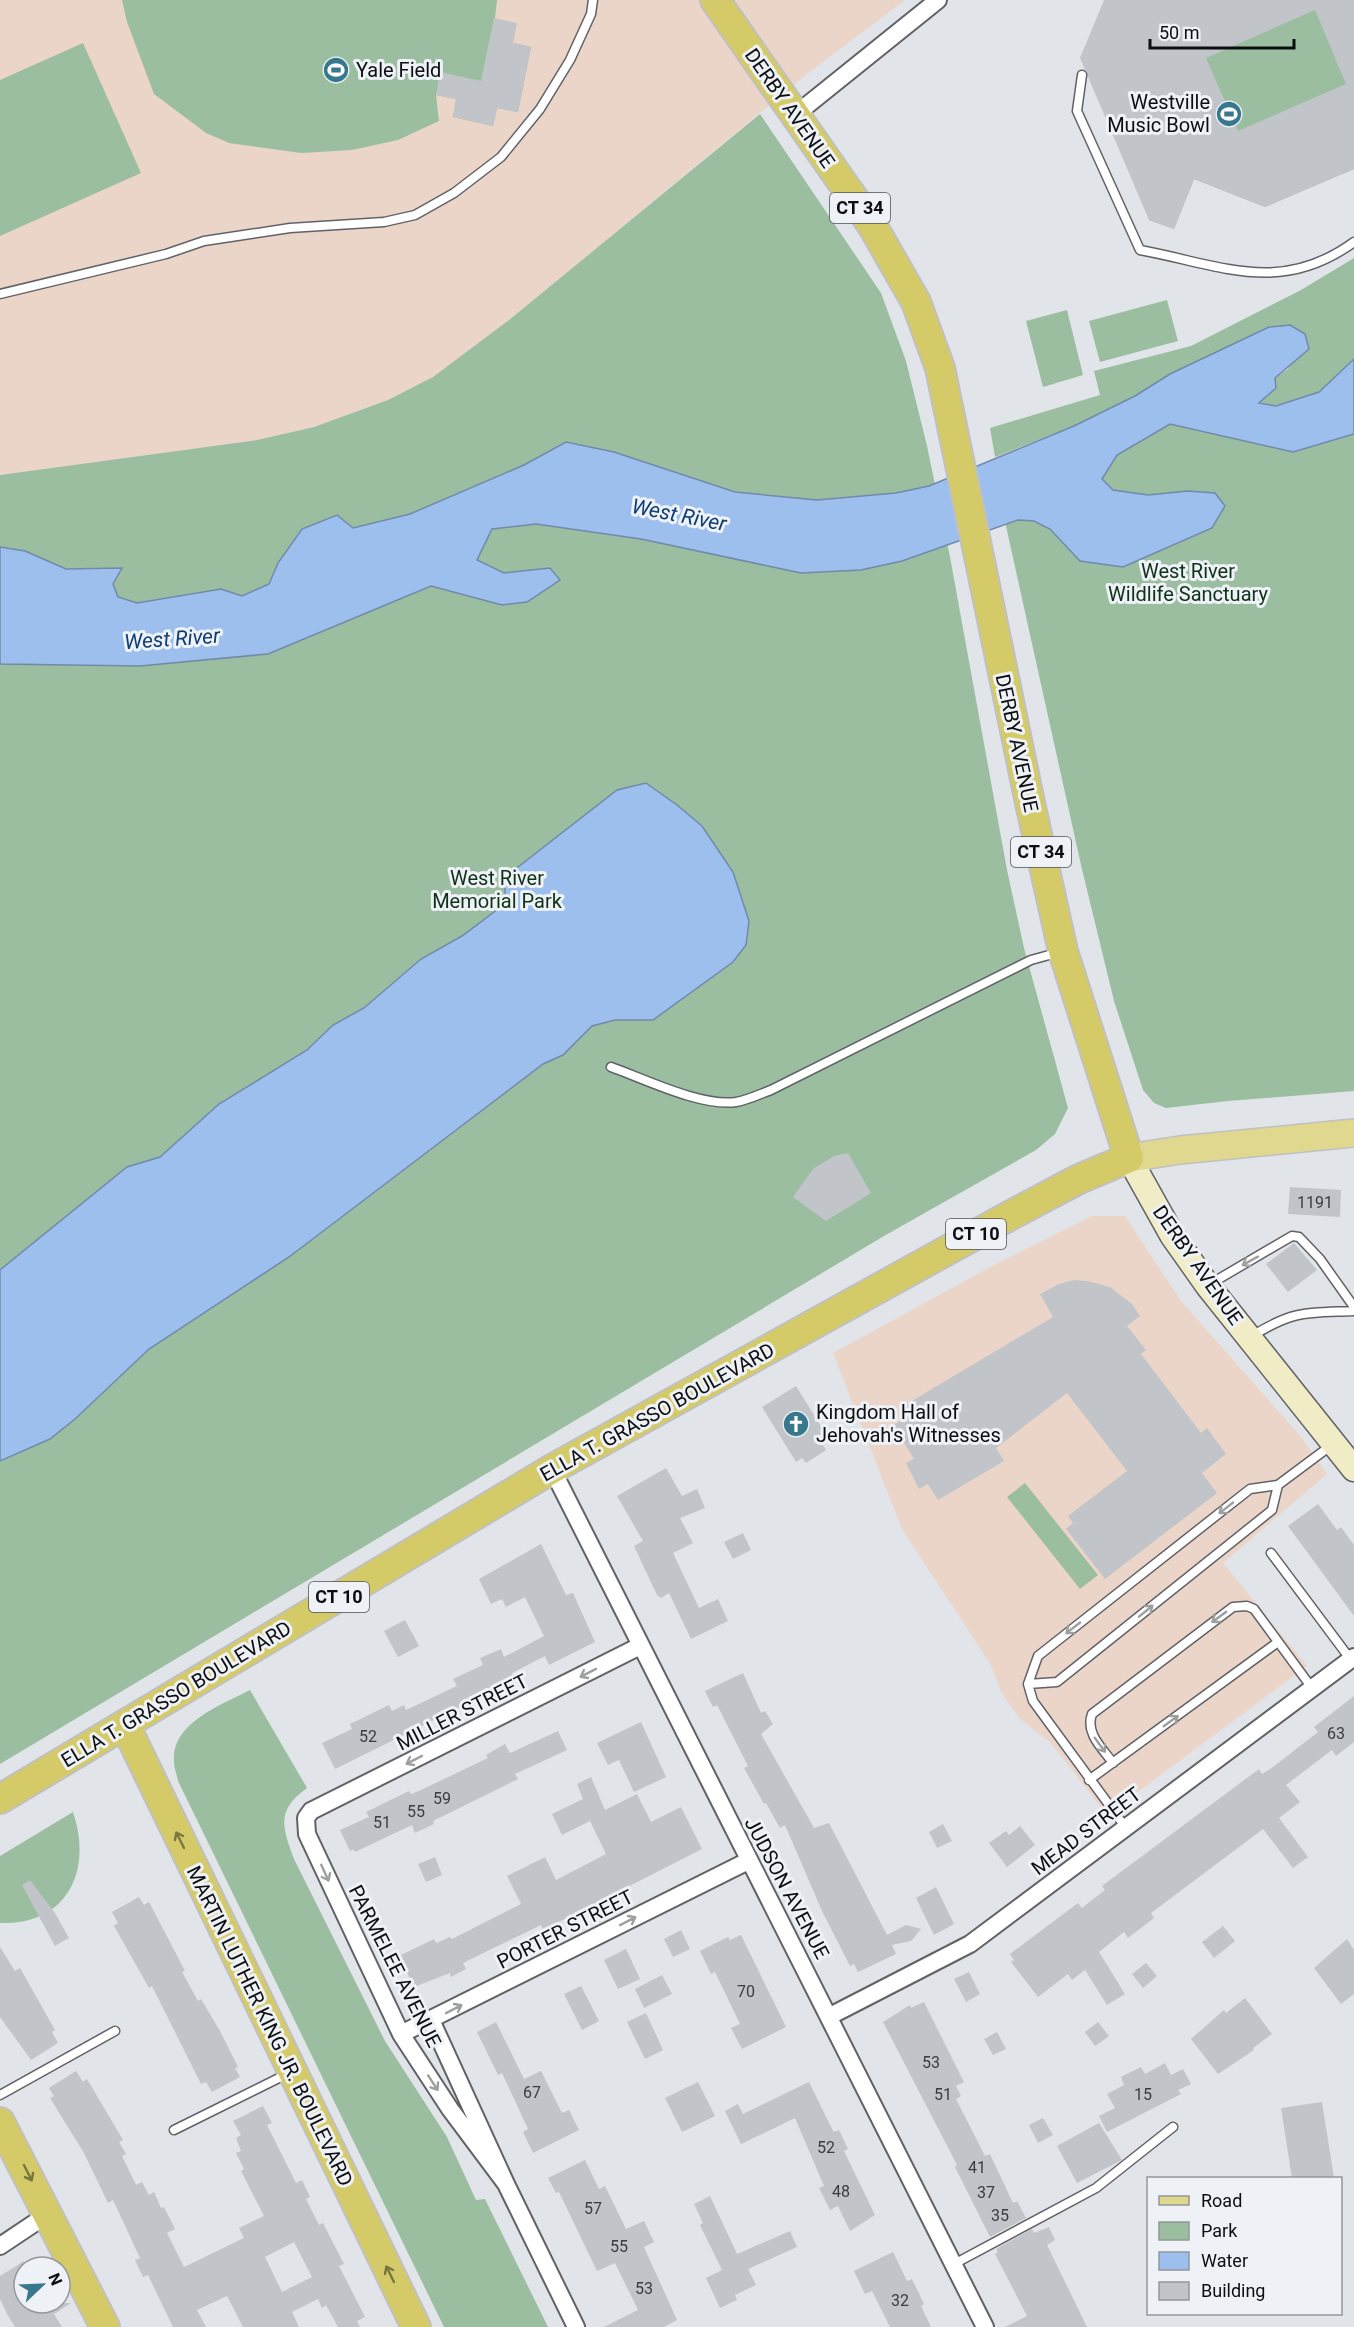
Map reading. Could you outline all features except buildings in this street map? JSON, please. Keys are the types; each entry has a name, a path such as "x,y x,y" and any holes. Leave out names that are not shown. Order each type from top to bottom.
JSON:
{"highway":[{"name":"DERBY AVENUE","path":"715,0 872,225 916,302 940,368 1063,951 1129,1158"},
{"name":"ELLA T. GRASSO BOULEVARD","path":"0,1799 552,1468 828,1318 1001,1220 1079,1179 1129,1158"},
{"name":"MARTIN LUTHER KING JR. BOULEVARD","path":"125,1725 416,2327"},
{"path":"0,2122 105,2327"}],"main road":[{"name":"ELLA T. GRASSO BOULEVARD","path":"1129,1158 1180,1150 1354,1133"},
{"name":"DERBY AVENUE","path":"1129,1158 1172,1235 1208,1286 1354,1469"}],"street":[{"path":"795,115 938,0"},
{"name":"JUDSON AVENUE","path":"552,1468 640,1647 748,1861 830,2016 985,2327"},
{"name":"MILLER STREET","path":"306,1818 311,1811 640,1647"},
{"name":"MEAD STREET","path":"830,2016 970,1944 1352,1658"},
{"name":"PARMELEE AVENUE","path":"306,1818 307,1834 401,2034 450,2109 506,2184"},
{"name":"PORTER STREET","path":"401,2034 748,1861"},
{"name":"PARMELEE AVENUE","path":"431,2020 506,2184 576,2327"},
{"path":"0,2246 48,2214"}],"lane":[{"path":"0,294 166,254 204,241 290,228 384,222 415,215 454,193 501,157 540,109 570,60 591,14 593,0"},
{"path":"1082,75 1077,111 1140,250 1268,274 1299,270 1335,256 1354,242"},
{"path":"611,1067 691,1096 721,1102 737,1102 771,1090 1031,960 1063,951"},
{"path":"1208,1286 1293,1236 1299,1237 1320,1259 1354,1309"},
{"path":"1249,1338 1276,1321 1299,1313 1354,1309"},
{"path":"1126,1827 1043,1718 1033,1701 1028,1684 1038,1656 1250,1489 1278,1485 1333,1443"},
{"path":"1028,1684 1057,1682 1067,1675 1272,1510 1278,1485"},
{"path":"1271,1553 1352,1658"},
{"path":"1113,1763 1091,1731 1089,1721 1092,1714 1233,1608 1247,1606 1254,1610 1312,1688"},
{"path":"1089,1780 1278,1642"},
{"path":"0,2095 115,2031"},
{"path":"174,2130 292,2072"},
{"path":"954,2264 1096,2188 1173,2127"}],"shaded area":[{"path":"0,0 905,0 807,74 509,320 433,377 388,400 314,427 257,440 0,475"},
{"path":"1092,1216 1125,1216 1181,1301 1302,1438 1327,1474 1223,1563 1307,1666 1107,1815 1051,1743 1019,1718 1001,1692 991,1665 902,1529 833,1353 996,1264"}],"green space":[{"name":"Yale Field","path":"122,0 497,0 495,18 513,43 531,47 518,112 497,108 493,126 453,117 456,99 436,95 439,121 398,140 352,150 301,153 229,143 206,133 154,94 127,22"},
{"name":"Westville Music Bowl","path":"1104,0 1354,0 1354,169 1265,207 1194,179 1174,229 1149,220"},
{"path":"83,43 141,173 0,236 0,80"},
{"name":"West River Memorial Park","path":"760,114 881,293 906,361 927,446 950,557 1007,870 1024,948 1068,1108 1055,1134 1036,1150 884,1236 0,1764 0,475 257,440 314,427 388,400 433,377 509,320"},
{"path":"1354,258 1354,359 1319,392 1276,406 1258,403 1275,378 1288,369 1305,334 1290,325 1269,327 1170,374 1135,396 1074,426 995,457 990,428 1100,395 1094,371 1191,346 1301,290"},
{"path":"1167,300 1178,341 1100,362 1089,321"},
{"path":"1067,310 1083,375 1043,387 1026,321"},
{"name":"West River Wildlife Sanctuary","path":"1354,403 1354,1091 1166,1108 1154,1103 1143,1090 1114,1001 1081,865 1000,499 1145,414 1280,424"},
{"path":"1025,1483 1098,1575 1080,1589 1007,1497"},
{"path":"250,1690 307,1788 290,1804 284,1820 294,1859 385,2041 447,2137 476,2200 485,2199 548,2327 444,2327 178,1781 174,1758 176,1745 182,1734 191,1724 214,1708"},
{"path":"73,1812 78,1834 79,1855 76,1874 69,1890 58,1904 42,1915 23,1921 0,1923 0,1856"}],"water":[{"name":"West River","path":"1290,325 1305,334 1309,349 1275,378 1276,388 1259,403 1276,406 1319,392 1354,359 1354,434 1293,452 1170,424 1117,455 1102,479 1113,490 1148,495 1188,491 1215,493 1225,506 1212,528 1123,567 1080,561 1050,529 1034,521 1018,520 902,561 861,570 801,573 641,539 536,524 492,529 477,560 504,573 550,568 560,580 527,602 502,605 431,586 268,654 140,666 0,664 0,547 25,551 66,569 122,568 113,584 118,597 137,603 221,589 242,596 269,584 278,563 302,529 337,515 353,528 410,514 524,465 566,442 614,452 735,492 817,500 896,493 929,486 1074,426 1135,396 1170,374 1269,327"},
{"path":"646,783 702,826 733,872 749,921 746,945 733,962 653,1020 615,1020 592,1026 563,1055 543,1064 289,1257 149,1349 75,1419 50,1439 0,1461 0,1270 127,1167 160,1157 219,1104 307,1050 333,1025 364,1008 421,959 462,936 506,903 504,878 617,790"}],"place":[{"name":"Yale Field","path":"336,70"},
{"name":"Westville Music Bowl","path":"1229,114"},
{"name":"Kingdom Hall of Jehovah's Witnesses","path":"796,1424"}]}
